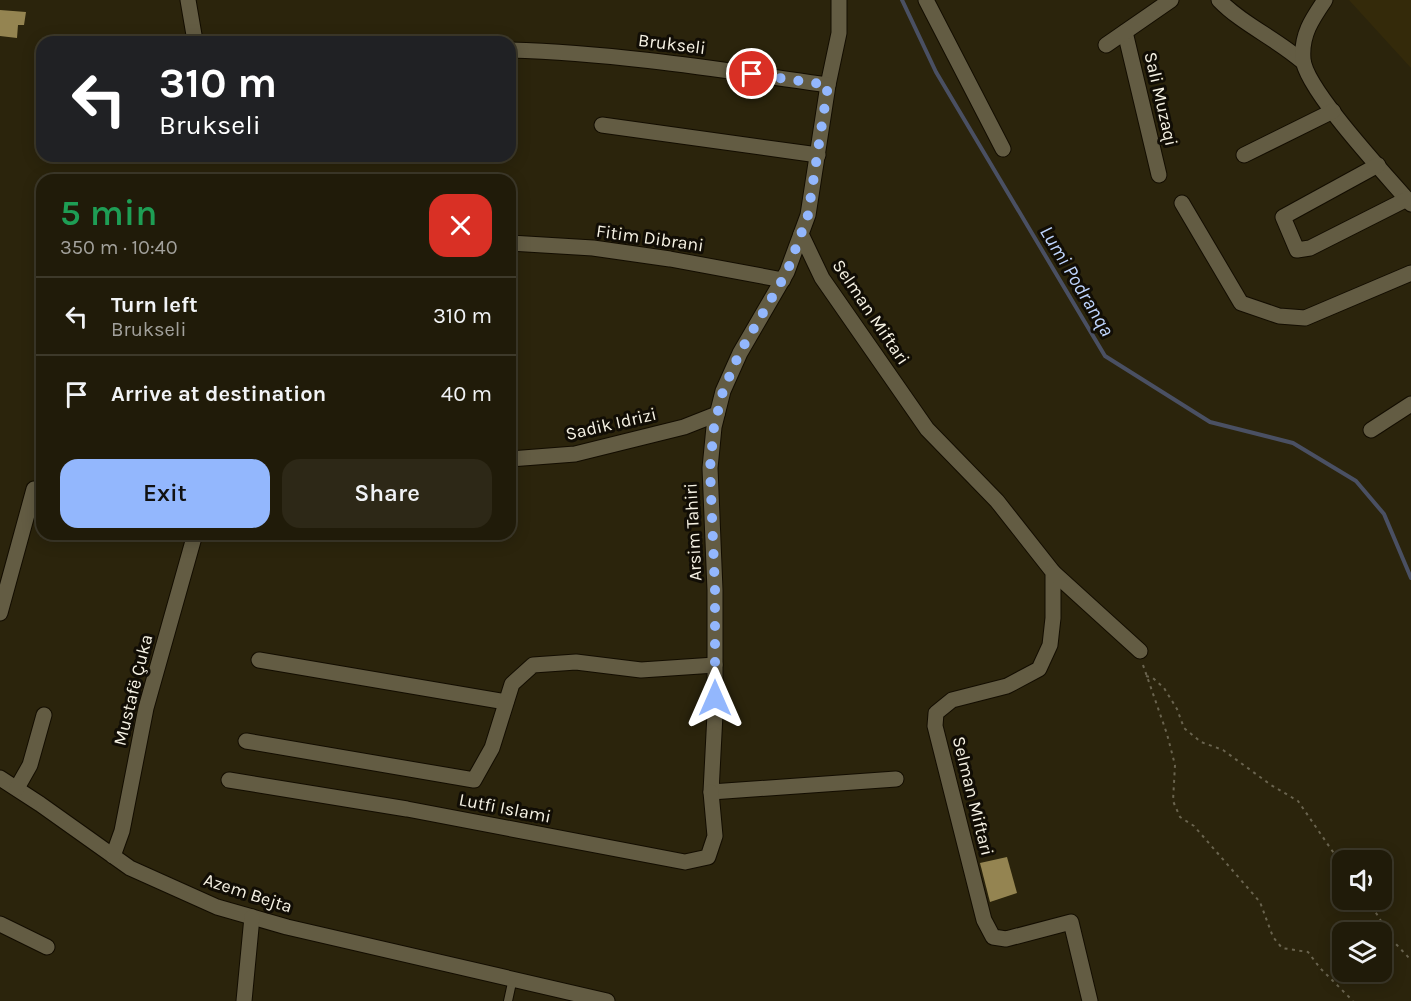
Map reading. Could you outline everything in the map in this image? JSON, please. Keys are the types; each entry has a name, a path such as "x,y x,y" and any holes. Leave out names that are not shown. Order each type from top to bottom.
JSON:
{"street":[{"path":"188,0 194,35"},
{"name":"Arsim Tahiri","path":"711,792 715,714 715,590 710,468 714,427 723,391 740,352 783,280 808,215 828,85 839,33 839,0"},
{"path":"926,0 1003,149"},
{"path":"1106,45 1171,0"},
{"path":"1219,0 1228,10 1286,47 1303,62 1314,84 1344,127 1378,165 1409,201 1310,248 1297,250 1284,217 1378,165"},
{"path":"1303,62 1303,37 1325,0"},
{"name":"Sali Muzaqi","path":"1125,32 1159,175"},
{"name":"Brukseli","path":"516,50 650,60 828,85"},
{"path":"1244,155 1333,111"},
{"path":"602,125 818,154"},
{"path":"1182,203 1241,303 1279,316 1305,318 1411,273"},
{"name":"Selman Miftari","path":"801,234 822,278 927,429 997,501 1053,572 1140,651"},
{"name":"Fitim Dibrani","path":"516,243 593,248 670,258 783,280"},
{"path":"1371,430 1411,404"},
{"name":"Sadik Idrizi","path":"516,459 575,454 684,427 717,414"},
{"path":"0,613 34,489"},
{"name":"Mustafë Çuka","path":"112,856 122,831 146,708 193,540"},
{"name":"Selman Miftari","path":"1053,572 1053,618 1050,645 1039,669 1007,686 952,700 936,713 935,726 984,920 993,937 1006,939 1071,922 1090,1001"},
{"path":"259,660 506,702"},
{"path":"246,741 474,780 492,748 512,684 533,665 576,662 640,670 715,665"},
{"path":"17,788 30,765 44,715"},
{"name":"Azem Bejta","path":"0,778 130,868 216,907 287,927 608,1001"},
{"path":"711,792 896,779"},
{"name":"Lutfi Islami","path":"228,780 407,809 685,862 708,857 712,847 715,836 711,792"},
{"path":"244,1001 252,917"},
{"path":"0,924 46,947"}],"lane":[{"path":"508,1001 513,978"}],"path":[{"path":"1140,651 1172,755 1175,788 1173,801 1180,817 1194,826 1260,902 1273,937 1282,948 1308,951 1320,968 1353,1001"},
{"path":"1146,676 1153,678 1164,688 1177,709 1184,728 1202,742 1223,750 1271,785 1298,801 1332,850"},
{"path":"1374,910 1394,942 1411,960"}],"shaded area":[{"path":"1349,0 1411,0 1411,68"}],"building":[{"path":"0,10 26,12 24,25 18,25 17,38 0,36"},
{"path":"1007,857 1017,893 990,902 980,863"}],"waterway":[{"name":"Lumi Podranqa","path":"902,0 936,72 1105,356 1210,422 1293,443 1356,481 1384,514 1411,578"}],"route":[{"path":"715,698 715,590 710,468 714,427 723,391 740,352 787,272 808,215 828,85 752,74"}]}
